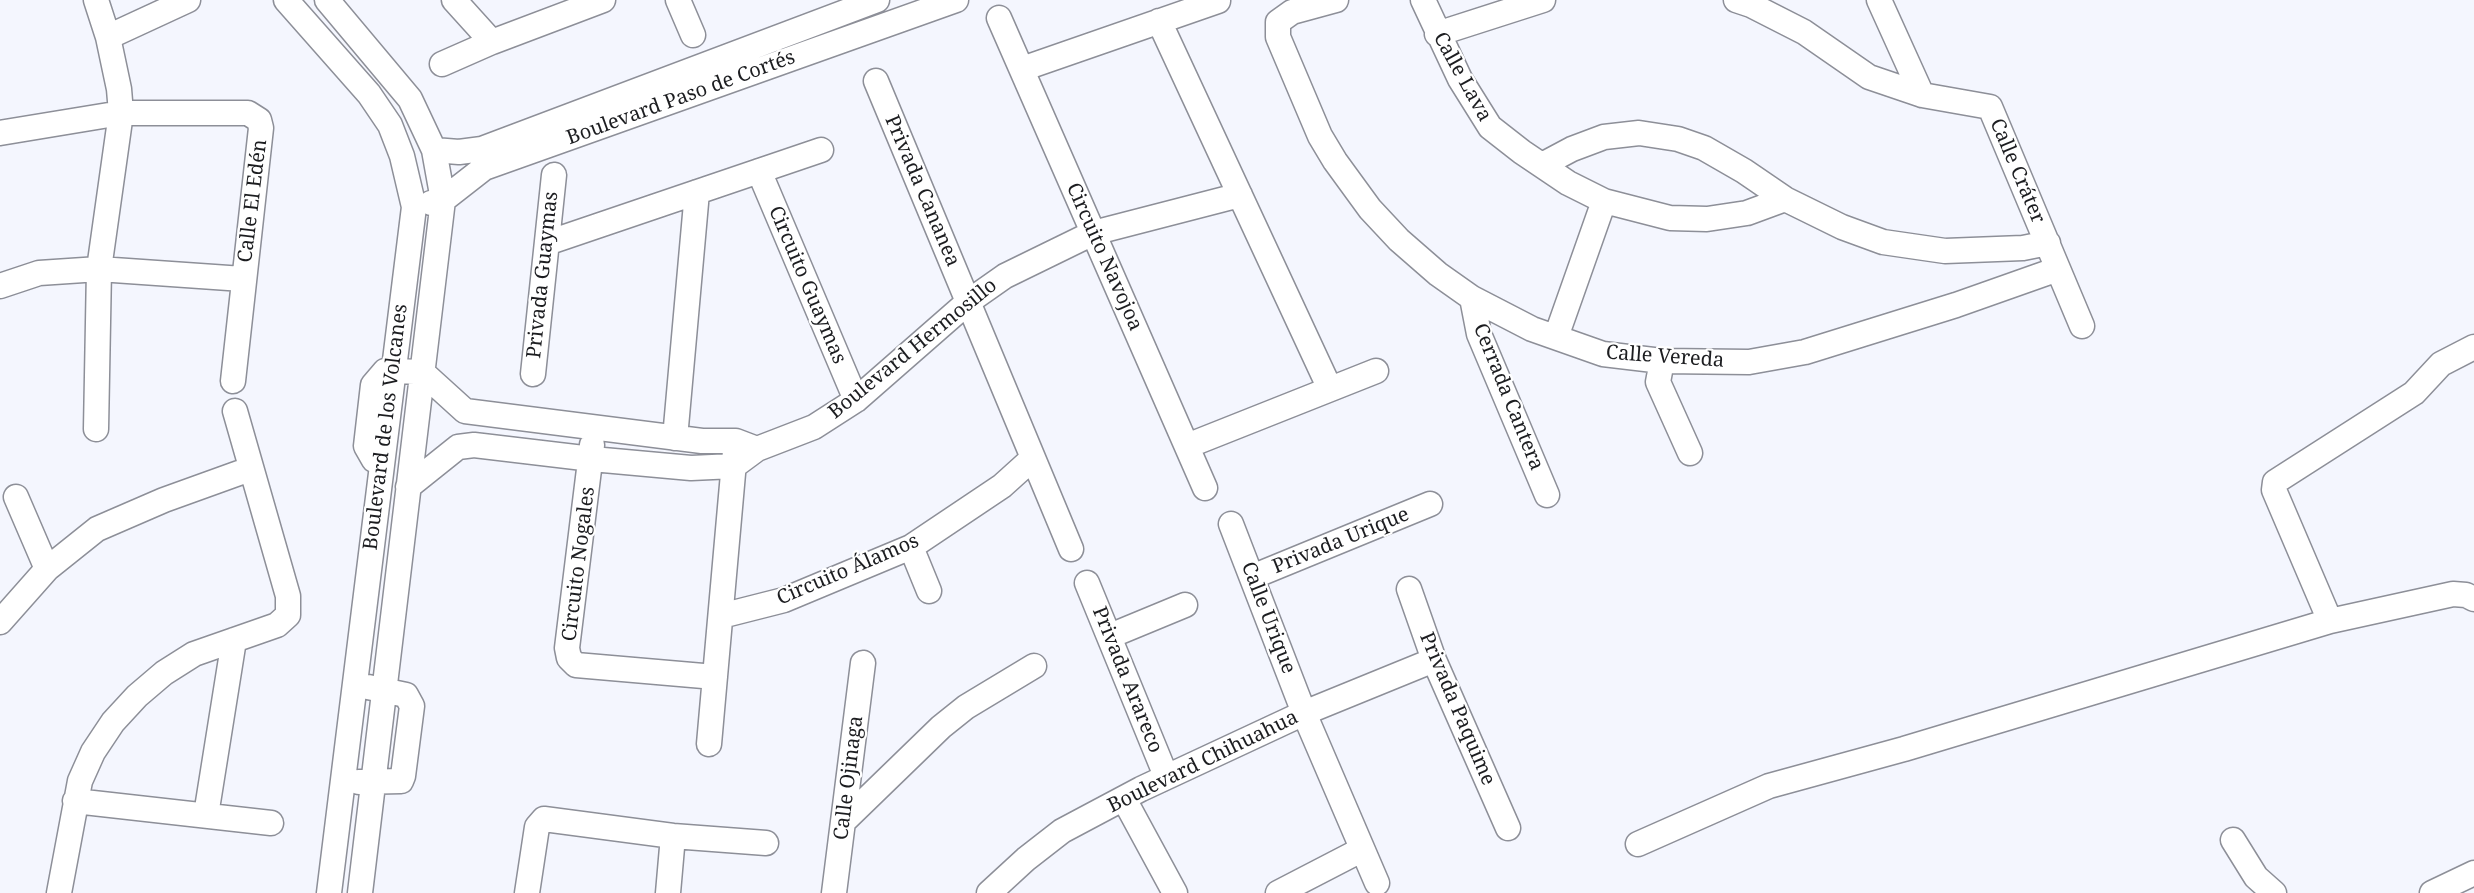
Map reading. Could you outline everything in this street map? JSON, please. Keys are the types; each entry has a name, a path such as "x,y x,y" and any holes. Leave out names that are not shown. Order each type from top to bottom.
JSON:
{"street":[{"path":"108,37 188,0"},
{"name":"Boulevard de los Volcanes","path":"286,0 369,94 390,126 402,156 414,207 329,893"},
{"name":"Boulevard de los Volcanes","path":"327,0 410,99 435,150 443,200 360,893"},
{"path":"454,0 492,42"},
{"path":"442,64 492,42 603,0"},
{"path":"678,0 693,35"},
{"name":"Boulevard Paso de Cortés","path":"414,207 443,200 484,168 956,0"},
{"name":"Calle Vereda","path":"1336,0 1292,12 1278,22 1278,37 1320,136 1335,161 1370,209 1438,274 1472,298 1505,317 1556,338 1603,354 1662,361 1749,362 1805,352 1956,305 2058,269"},
{"name":"Calle Lava","path":"1423,0 1460,79 1490,127 1568,183 1604,201 1670,218 1707,219 1747,213 1785,199"},
{"path":"1437,34 1543,0"},
{"name":"Calle Cráter","path":"1736,0 1751,5 1804,32 1869,77 1922,95 1990,107 2082,326"},
{"path":"1880,0 1922,95"},
{"path":"1022,69 1218,1"},
{"path":"96,429 99,269 120,113 119,89 102,2"},
{"path":"869,3 872,30"},
{"name":"Boulevard Paso de Cortés","path":"435,150 459,152 482,149 869,3"},
{"name":"Circuito Navojoa","path":"999,18 1205,488"},
{"path":"1159,21 1330,389"},
{"name":"Privada Cananea","path":"876,81 968,302"},
{"path":"0,133 120,113"},
{"name":"Calle El Edén","path":"0,286 39,273 99,269 243,279 261,129 259,120 248,113 120,113"},
{"path":"1542,165 1572,149 1604,137 1639,133 1678,139 1704,148 1744,171 1785,199 1842,226 1883,242 1945,251 2023,248 2048,243"},
{"path":"547,243 821,150"},
{"name":"Circuito Guaymas","path":"759,171 856,400"},
{"name":"Privada Guaymas","path":"533,374 554,175"},
{"path":"675,438 697,192"},
{"name":"Boulevard Hermosillo","path":"465,411 747,445 814,426 856,400 968,302 1005,276 1093,233 1240,195"},
{"path":"1556,338 1604,201"},
{"path":"234,381 243,279"},
{"name":"Cerrada Cantera","path":"1472,298 1479,334 1547,495"},
{"path":"968,302 1071,549"},
{"path":"2330,621 2274,490 2275,482 2414,393 2441,364 2474,347"},
{"path":"1662,361 1658,382 1690,453"},
{"path":"393,370 422,372 465,411 458,447"},
{"path":"1187,446 1376,371"},
{"path":"59,893 80,781 93,752 113,722 137,696 164,673 194,654 277,625 288,615 288,596 235,411"},
{"name":"Circuito Nogales","path":"593,428 592,459 567,648 569,658 576,665 715,677"},
{"path":"408,487 458,447 474,445 691,468 734,466 709,744"},
{"name":"Boulevard Hermosillo","path":"734,466 747,445"},
{"name":"Circuito Álamos","path":"720,616 784,600 911,547 1002,486 1033,458"},
{"path":"0,622 47,569 97,529 164,500 250,469"},
{"path":"16,497 47,569"},
{"name":"Privada Urique","path":"1252,577 1430,504"},
{"name":"Calle Urique","path":"1231,524 1304,712 1377,883"},
{"path":"911,547 930,591"},
{"name":"Privada Arareco","path":"1087,583 1166,776"},
{"name":"Privada Paquime","path":"1409,589 1434,660 1508,828"},
{"path":"1638,844 1769,786 1904,749 2330,621 2452,594 2466,595 2474,599"},
{"path":"1110,636 1185,604"},
{"path":"206,815 234,640"},
{"name":"Boulevard Chihuahua","path":"995,891 1026,859 1062,831 1166,776 1304,712 1434,660"},
{"name":"Calle Ojinaga","path":"834,893 863,663"},
{"path":"843,822 941,727 966,707 1034,666"},
{"path":"354,684 384,690"},
{"path":"342,782 374,782"},
{"path":"1125,799 1174,893"},
{"path":"75,801 272,823"},
{"path":"527,893 537,827 543,819 673,836 766,843"},
{"path":"668,893 673,836"},
{"path":"2233,840 2256,877 2274,893"},
{"path":"1278,893 1361,850"},
{"path":"2432,893 2474,873"}]}
